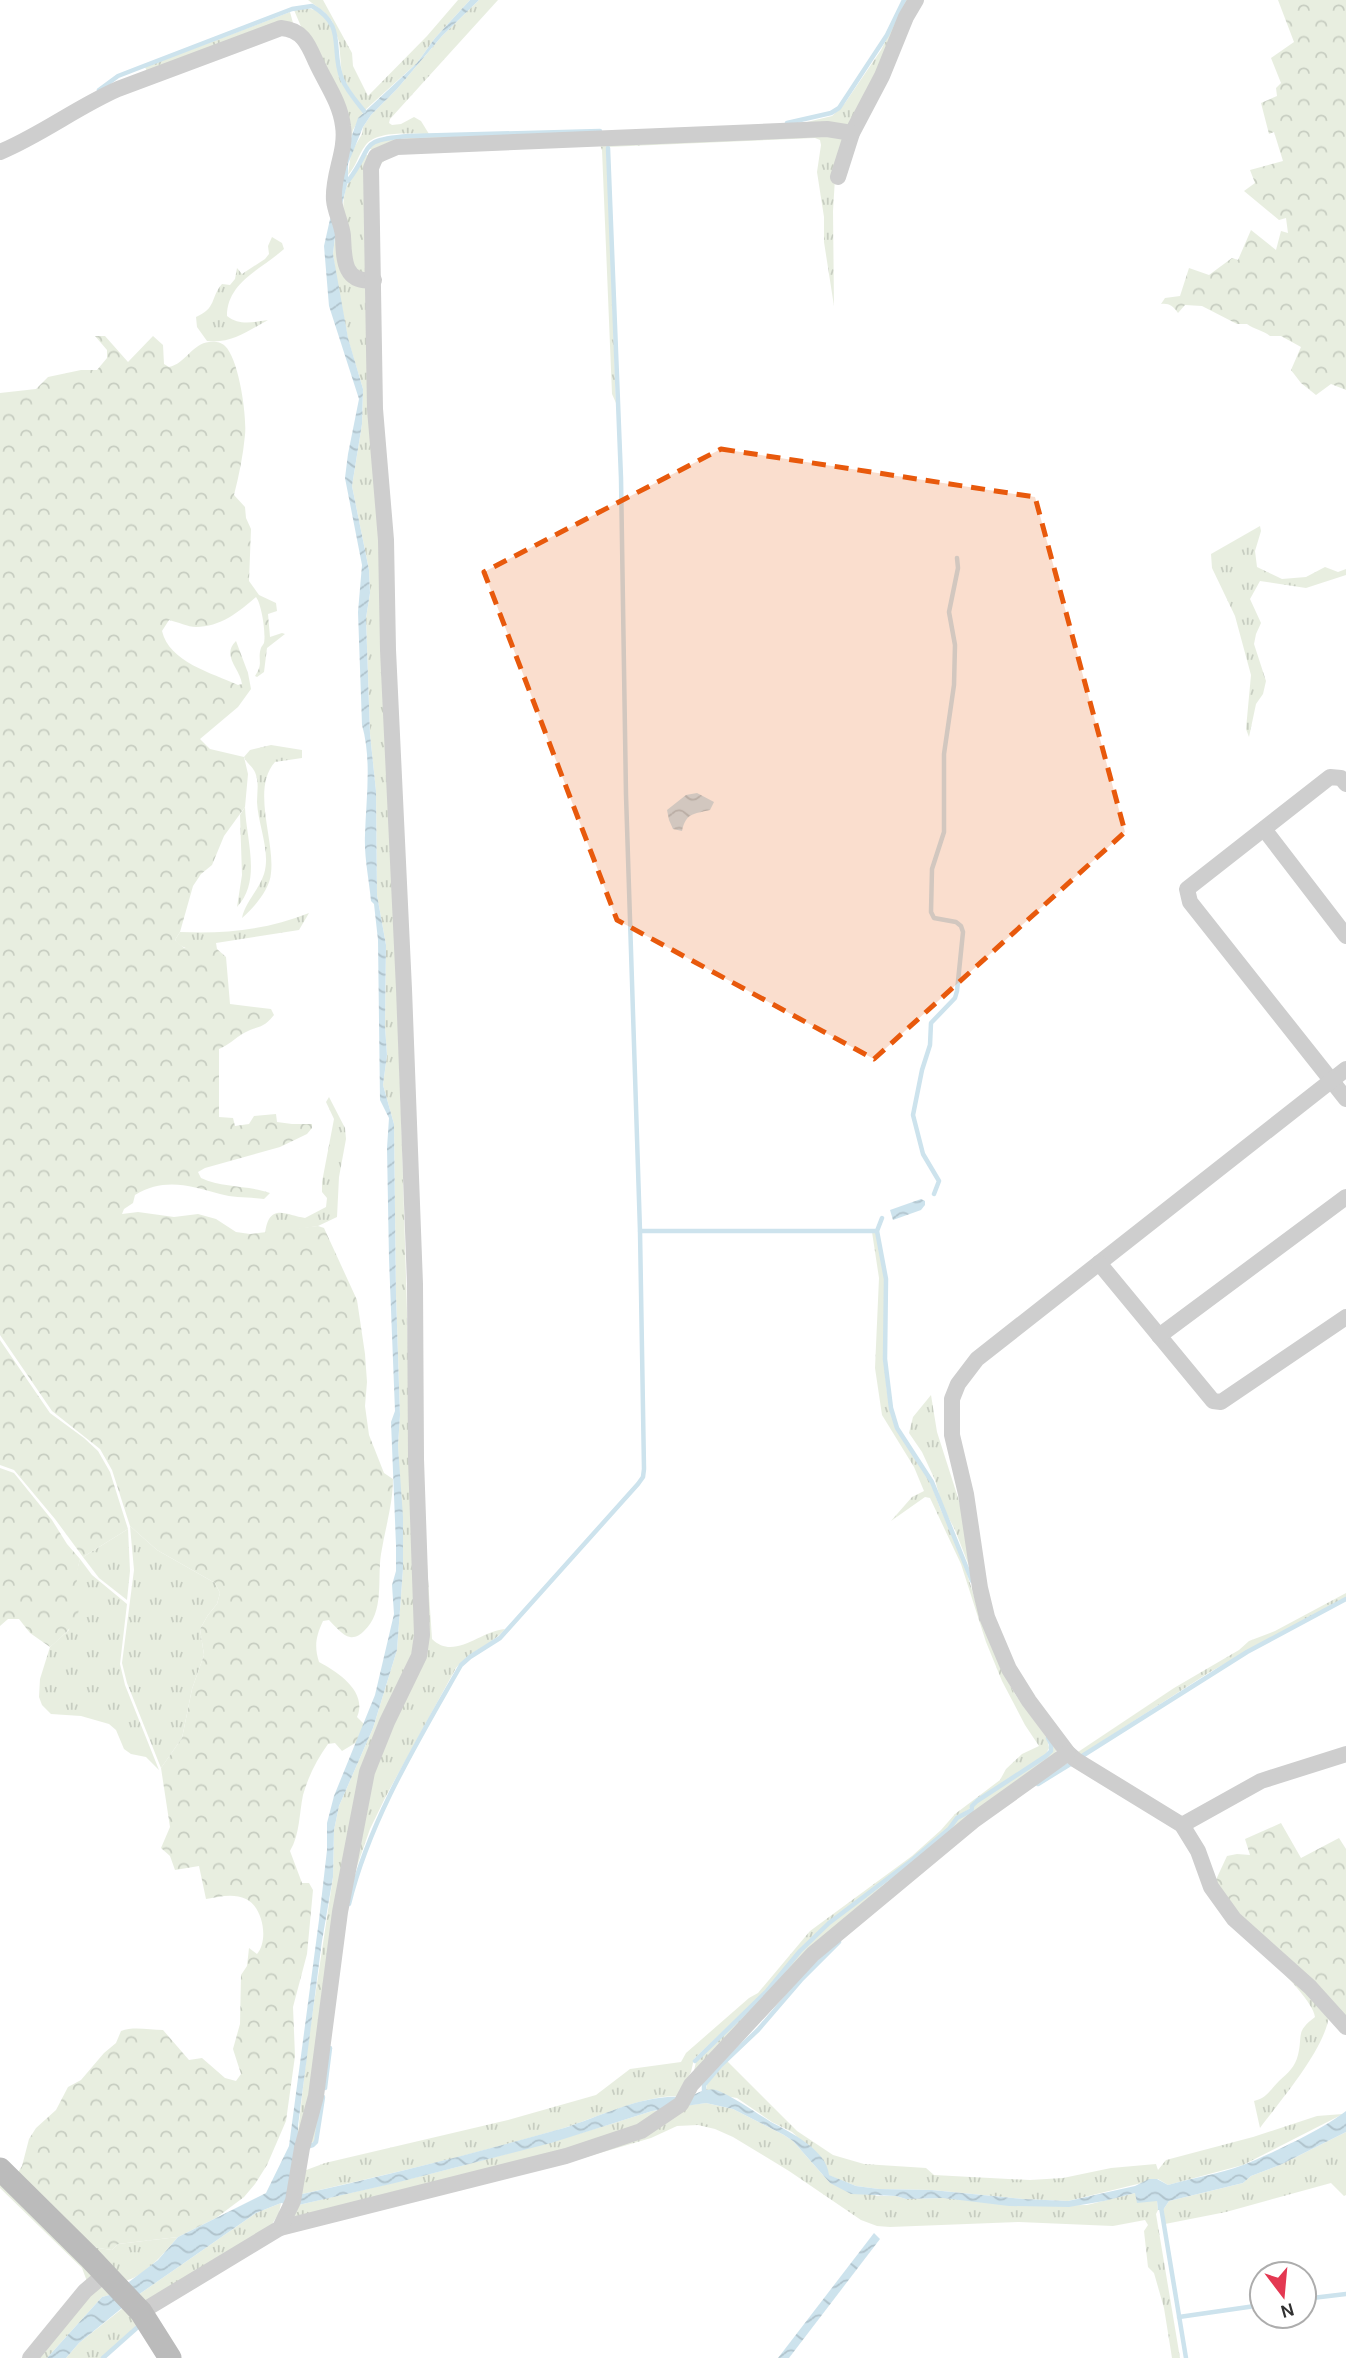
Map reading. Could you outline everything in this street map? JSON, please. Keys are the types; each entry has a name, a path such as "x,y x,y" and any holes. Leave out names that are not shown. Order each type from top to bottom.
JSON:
{"street":[{"path":"838,177 852,134 916,0"},
{"path":"0,152 118,89 281,28 292,29 304,38 311,49 336,99 343,125 344,142 335,180 334,199 343,234 345,265 351,274 363,281 374,279"},
{"path":"280,2228 293,2201 302,2148 316,2096 340,1912 367,1772 387,1722 419,1656 422,1635 416,1459 414,1271 388,650 386,540 375,409 371,168 376,156 397,147 827,129 852,134"},
{"path":"1346,784 1341,778 1330,777 1187,889 1190,902 1346,1098"},
{"path":"1264,829 1346,936"},
{"path":"1346,1069 977,1359 958,1384 952,1399 953,1435 987,1617 1009,1669 1029,1701 1068,1753 1182,1825 1198,1851 1211,1887 1234,1919 1310,1987 1346,2027"},
{"path":"1159,1336 1346,1197"},
{"path":"1099,1263 1213,1401 1221,1402 1346,1317"},
{"path":"139,2311 280,2228 566,2156 641,2131 681,2104 691,2085 813,1954 974,1821 1068,1753"},
{"path":"1182,1825 1261,1781 1346,1754"},
{"path":"0,2169 139,2311 170,2358"},
{"path":"30,2358 85,2291 105,2274"}],"highlighted area":[{"path":"721,449 1035,497 1125,832 874,1059 617,920 484,572"}],"green space":[{"path":"308,0 323,0 352,53 353,66 368,96 458,0 470,0 435,38 417,63 364,111 353,130 350,142 294,10 309,9 320,12 327,19 332,28 341,80 361,107 342,77 339,42 332,21"},
{"path":"479,0 498,0 390,119 389,123 392,125 401,124 414,117 421,121 429,134 377,137 365,146 348,175 351,153 371,115 442,36"},
{"path":"906,0 911,0 851,122 847,125 376,153 369,148 378,141 410,138 803,123 832,116 845,103 881,50"},
{"path":"1278,0 1346,0 1346,390 1331,384 1316,395 1301,383 1291,370 1301,347 1281,336 1270,336 1247,324 1237,324 1202,306 1185,305 1178,313 1171,306 1161,304 1165,298 1180,296 1189,268 1209,275 1232,258 1238,260 1251,230 1276,250 1281,231 1288,233 1286,218 1279,220 1244,191 1255,183 1250,170 1283,161 1274,132 1269,134 1261,103 1277,96 1276,88 1281,83 1271,58 1294,42"},
{"path":"290,12 293,23 149,76 145,67"},
{"path":"846,136 835,178 834,306 817,172 820,140 815,138 607,147 616,403 612,394 600,145 401,153 389,157 377,167 391,151"},
{"path":"365,154 370,156 368,277 354,272 343,209 346,188"},
{"path":"336,228 340,256 369,284 396,955 415,1626 412,1656 384,1720 313,2095 297,2141 308,2043 333,1877 334,1830 339,1806 373,1728 397,1650 403,1569 398,1446 400,1415 394,1124 383,1085 387,1055 386,945 377,895 376,791 370,734 366,618 370,593 369,570 352,486 362,424 363,389 348,339 336,276 333,254"},
{"path":"272,237 282,243 284,249 239,285 229,304 227,316 242,322 268,320 232,339 207,341 197,327 196,317 207,310 222,284 230,285 235,279 237,268 242,274 265,259 269,254 268,246"},
{"path":"95,336 105,336 128,362 153,336 163,345 164,364 169,367 180,362 203,343 220,343 230,353 238,375 245,415 245,435 234,495 245,507 251,529 249,581 259,595 276,603 277,611 268,614 270,637 285,634 267,648 264,672 257,677 255,676 259,668 264,633 262,613 256,597 236,613 213,624 193,627 169,620 162,631 166,642 182,659 238,685 242,684 241,678 230,652 236,641 251,689 238,707 200,739 210,749 244,757 248,774 245,807 224,836 212,865 201,874 193,886 180,932 175,940 184,948 217,949 226,957 230,1004 271,1009 274,1015 263,1025 219,1049 219,1117 233,1118 235,1126 249,1124 254,1116 276,1114 277,1122 312,1124 307,1134 280,1147 198,1172 201,1178 209,1181 270,1193 264,1199 231,1196 188,1186 157,1186 135,1195 133,1203 124,1209 122,1214 138,1212 174,1217 198,1214 216,1219 236,1232 250,1234 318,1226 324,1228 357,1300 365,1354 365,1406 369,1435 384,1473 393,1479 381,1554 378,1605 371,1623 359,1635 350,1637 344,1635 329,1620 323,1621 316,1641 319,1662 342,1677 355,1691 359,1708 357,1717 364,1724 357,1742 342,1751 335,1743 328,1744 320,1756 305,1788 297,1831 290,1851 302,1883 309,1883 313,1890 307,1954 293,2007 295,2056 286,2121 267,2165 255,2184 244,2197 216,2218 178,2237 118,2244 112,2250 84,2246 15,2177 22,2166 29,2139 36,2128 56,2110 68,2087 81,2080 116,2043 121,2031 136,2028 163,2030 189,2060 202,2058 225,2078 236,2081 241,2074 233,2049 240,2024 241,1975 247,1966 249,1948 257,1954 263,1941 263,1933 260,1916 252,1903 236,1896 206,1899 199,1866 175,1870 170,1856 161,1848 170,1827 161,1768 182,1738 192,1689 204,1655 200,1629 217,1604 220,1593 215,1583 157,1550 130,1526 112,1470 100,1449 52,1411 0,1335 0,393 36,389 48,377 81,370 97,370 107,358 107,350"},
{"path":"1260,526 1255,551 1257,567 1282,579 1306,577 1325,567 1338,572 1346,569 1346,575 1306,588 1260,581 1250,599 1261,623 1254,644 1266,681 1263,694 1256,704 1249,737 1246,729 1251,675 1235,616 1212,568 1211,554"},
{"path":"271,745 302,750 302,758 275,762 268,773 264,800 271,860 270,879 261,898 242,918 262,880 266,866 257,802 257,778 244,757 250,750"},
{"path":"245,807 251,872 245,897 237,907 242,875 240,815"},
{"path":"309,913 299,930 216,943 217,949 188,949 175,940 180,932 246,930"},
{"path":"329,1097 345,1128 346,1139 339,1177 337,1217 318,1226 265,1234 270,1217 275,1214 285,1213 305,1218 326,1207 327,1198 322,1192 322,1182 334,1119 326,1102"},
{"path":"872,1232 876,1232 885,1282 884,1358 887,1392 896,1428 931,1483 960,1551 981,1619 1001,1669 1015,1694 1047,1738 1049,1748 1045,1756 975,1800 969,1809 955,1818 948,1828 910,1860 828,1922 799,1950 766,1990 694,2059 686,2081 693,2075 696,2062 768,1991 800,1952 829,1924 887,1882 949,1830 957,1819 969,1813 970,1816 978,1802 1046,1757 1053,1750 1052,1742 1016,1690 988,1635 969,1566 955,1530 942,1505 935,1480 922,1452 909,1433 913,1417 931,1395 937,1432 968,1529 985,1618 1007,1669 1055,1740 1056,1749 1053,1756 1050,1761 994,1800 810,1953 690,2082 683,2097 655,2098 498,2147 298,2195 301,2172 325,2163 508,2120 596,2095 630,2069 681,2062 686,2053 758,1993 810,1931 912,1856 955,1814 1000,1780 1006,1769 1022,1754 1039,1746 1002,1681 986,1642 961,1564 930,1498 925,1497 891,1521 912,1497 924,1491 914,1467 882,1415 875,1368 879,1278"},
{"path":"0,1340 50,1413 98,1451 110,1472 128,1529 83,1557 14,1470 0,1465"},
{"path":"0,1468 14,1473 80,1559 77,1575 78,1614 74,1623 50,1647 30,1633 19,1619 8,1619 0,1626"},
{"path":"130,1526 157,1550 215,1583 220,1593 217,1604 200,1629 204,1655 192,1689 182,1738 161,1768 127,1683 122,1663 134,1570"},
{"path":"128,1529 130,1571 127,1600 99,1578 83,1557"},
{"path":"426,1549 432,1639 440,1645 458,1646 505,1629 456,1668 370,1829 354,1875 345,1915 314,2142 305,2144 369,1774 417,1671"},
{"path":"80,1559 92,1575 127,1604 120,1664 125,1685 159,1770 146,1757 131,1754 124,1749 116,1730 109,1724 81,1716 51,1714 42,1705 39,1697 40,1679 50,1647 69,1630"},
{"path":"1346,1593 1346,1598 1210,1672 1076,1758 1075,1754 1174,1688 1239,1650 1249,1641 1275,1631"},
{"path":"1281,1823 1301,1858 1339,1838 1346,1849 1346,2024 1267,1946 1214,1884 1227,1856 1250,1855 1245,1839"},
{"path":"1259,1948 1329,2015 1320,2043 1311,2058 1260,2128 1254,2101 1265,2096 1293,2066 1298,2055 1302,2030 1315,2017 1300,1991"},
{"path":"727,2061 797,2131 833,2155 864,2164 926,2168 934,2175 1030,2180 1063,2178 1111,2168 1156,2164 1158,2170 1166,2160 1253,2137 1317,2116 1343,2114 1243,2165 1168,2185 1158,2179 1068,2201 932,2190 879,2189 856,2186 828,2175 821,2158 792,2132 737,2098 725,2096 719,2091 706,2090 707,2084"},
{"path":"706,2103 733,2109 784,2135 793,2141 830,2183 877,2196 906,2199 943,2198 1033,2206 1087,2205 1135,2193 1157,2201 1156,2214 1180,2358 1172,2358 1164,2308 1154,2273 1148,2267 1144,2231 1148,2225 1145,2220 1113,2226 1019,2222 877,2226 861,2220 733,2137 698,2125 677,2126 651,2138 583,2158 682,2106"},
{"path":"665,2110 640,2129 565,2152 288,2219 294,2206 474,2163 652,2111"},
{"path":"1346,2132 1346,2195 1331,2183 1226,2212 1165,2224 1163,2210 1169,2201 1243,2183 1251,2176 1280,2165"},
{"path":"0,2175 94,2276 88,2284 82,2268 0,2188"},
{"path":"281,2203 279,2213 269,2229 144,2306 138,2295 256,2213"},
{"path":"178,2237 146,2270 122,2282 84,2246 112,2250 118,2244"},
{"path":"101,2287 113,2294 102,2297 47,2358 35,2358 85,2295"},
{"path":"123,2308 142,2322 101,2358 66,2358 79,2343"}],"water":[{"path":"470,0 479,0 442,36 363,127 348,164 348,181 336,228 333,254 348,338 363,389 362,424 352,486 369,570 370,593 366,618 370,734 376,791 377,895 386,945 387,1055 383,1085 394,1124 400,1415 398,1446 403,1517 403,1569 397,1650 373,1728 339,1806 334,1830 333,1877 298,2126 298,2195 564,2128 642,2101 689,2098 707,2090 719,2091 797,2137 822,2158 829,2175 856,2186 1023,2199 1068,2201 1135,2186 1149,2179 1157,2179 1168,2185 1225,2171 1282,2148 1346,2111 1346,2132 1280,2165 1251,2176 1243,2183 1169,2201 1163,2210 1158,2210 1157,2201 1137,2203 1135,2193 1069,2207 1009,2206 943,2198 906,2199 851,2194 830,2183 793,2141 733,2109 706,2103 652,2111 551,2143 294,2206 281,2203 256,2213 138,2295 79,2343 66,2358 47,2358 102,2297 113,2294 158,2260 178,2237 266,2193 289,2146 319,1920 327,1850 327,1823 334,1796 375,1695 394,1614 392,1585 396,1571 396,1545 391,1422 395,1411 389,1259 389,1118 380,1100 378,940 365,852 368,766 362,725 358,612 362,565 345,478 359,399 329,306 324,246 343,161 358,118 417,63 435,38"},
{"path":"697,793 714,802 710,810 691,815 682,831 673,829 667,810 686,795"},
{"path":"921,1199 925,1201 925,1205 921,1210 893,1220 890,1210"},
{"path":"874,2233 880,2239 789,2358 778,2358"}],"waterway":[{"path":"787,123 831,113 839,108 887,35 904,0"},
{"path":"99,90 118,76 292,9 312,6 323,14 334,30 342,79 364,111"},
{"path":"348,181 369,147 381,140 409,136 600,131"},
{"path":"349,1904 358,1872 382,1811 461,1665 500,1638 643,1477 640,1231 626,795 621,478 608,148"},
{"path":"934,1194 939,1181 923,1154 913,1115 930,1045 931,1023 955,998 957,991 963,932 956,922 934,918 931,912 932,869 944,832 944,754 954,685 955,645 949,612 958,568 957,558"},
{"path":"882,1218 877,1231 886,1279 885,1359 891,1408 897,1428 932,1482 972,1581"},
{"path":"640,1231 877,1231"},
{"path":"1079,1758 1247,1652 1346,1599"},
{"path":"971,1815 972,1806 977,1801 1046,1756 1051,1751 1048,1738"},
{"path":"1038,1784 1072,1763"},
{"path":"695,2061 767,1991 800,1951 829,1923 911,1861 949,1829 957,1818 970,1811"},
{"path":"704,2093 704,2085 721,2065 758,2030 801,1980 839,1942"},
{"path":"325,2088 330,2048"},
{"path":"306,2147 316,2142 323,2097"},
{"path":"1161,2207 1186,2358"},
{"path":"1318,2297 1346,2294"},
{"path":"1179,2317 1248,2307"},
{"path":"103,2358 140,2325"}]}
